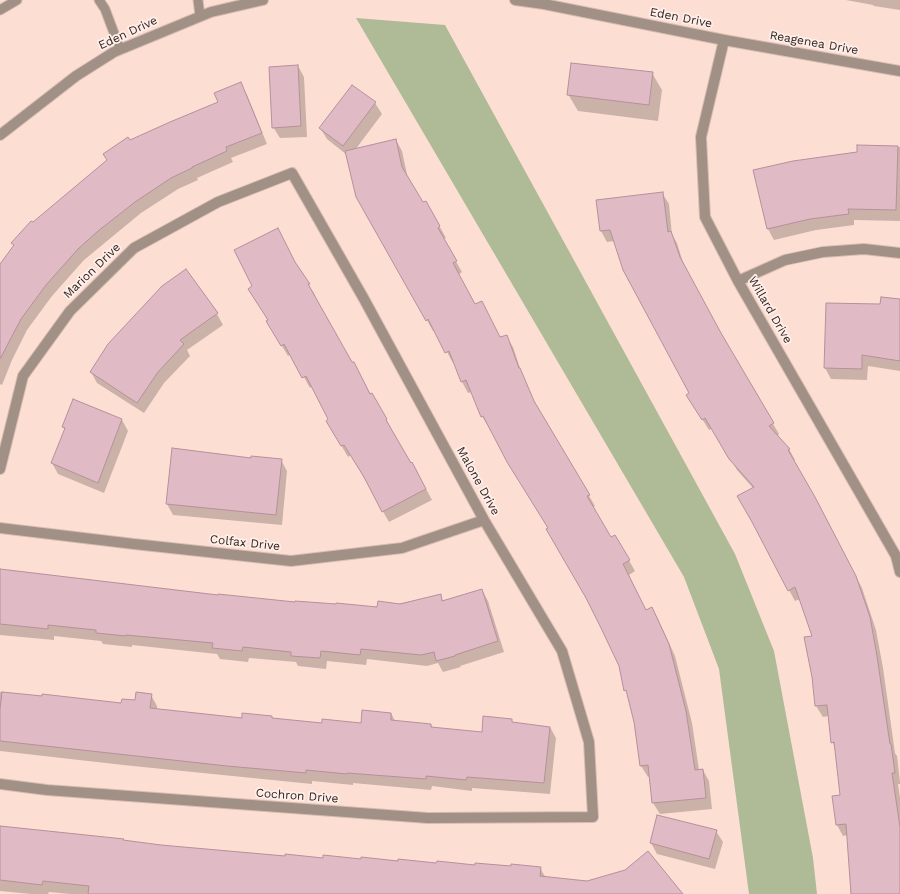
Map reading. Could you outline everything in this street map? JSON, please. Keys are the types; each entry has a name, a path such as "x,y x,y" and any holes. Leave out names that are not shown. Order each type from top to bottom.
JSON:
{"street":[{"name":"Eden Drive","path":"0,135 76,76 120,49 211,12 262,0"},
{"name":"Eden Drive","path":"515,0 544,4 724,40"},
{"name":"Reagenea Drive","path":"724,40 900,71"},
{"name":"Willard Drive","path":"724,40 701,137 705,217 738,281 898,555 900,572"},
{"name":"Marion Drive","path":"0,469 23,376 70,311 134,248 218,202 292,173"},
{"name":"Malone Drive","path":"292,173 364,299 484,520 562,651 589,742 593,817"},
{"path":"738,281 785,260 823,252 864,249 900,253"},
{"name":"Colfax Drive","path":"0,528 291,561 402,548 484,520"},
{"name":"Cochron Drive","path":"0,784 70,792 428,818 593,817"}],"lane":[{"path":"0,10 17,0"},
{"path":"99,0 105,9 120,49"},
{"path":"198,0 200,16"}],"green space":[{"path":"356,18 445,25 735,554 774,651 813,858 817,894 749,894 719,669 684,577"}],"building":[{"path":"571,63 653,72 649,105 567,95"},
{"path":"298,65 301,126 272,128 269,67"},
{"path":"241,82 262,133 226,147 227,151 171,178 135,202 98,231 78,249 46,285 21,319 0,359 0,264 14,245 11,243 31,221 33,222 107,160 103,154 128,137 130,140 218,102 214,93"},
{"path":"352,85 376,102 343,146 319,128"},
{"path":"396,139 402,167 423,202 426,201 440,226 438,228 457,261 453,263 475,304 482,301 500,337 507,335 519,368 534,401 590,495 587,496 611,537 615,535 630,560 623,564 646,610 652,607 669,644 686,711 695,770 703,769 706,798 652,803 648,765 640,766 634,722 626,690 624,691 619,666 601,628 586,598 546,529 548,528 507,462 483,416 481,417 466,380 461,382 449,351 445,353 428,319 426,321 356,197 345,151"},
{"path":"857,145 898,146 896,210 848,209 849,214 810,219 767,229 753,170 793,161 857,152"},
{"path":"663,192 668,232 671,231 680,257 721,333 774,423 769,426 790,449 788,450 815,497 856,576 870,617 895,773 892,773 900,827 900,894 851,894 846,824 836,825 832,796 840,795 834,742 831,743 827,705 815,706 812,677 804,637 812,636 795,587 788,591 737,496 754,487 729,459 705,418 702,420 686,395 689,393 623,270 610,230 600,231 596,200"},
{"path":"278,228 295,262 310,284 308,284 352,362 354,362 370,394 372,393 387,419 386,420 411,463 412,462 426,489 382,512 364,477 344,445 341,446 326,421 328,419 306,376 302,378 284,344 281,346 266,321 268,320 248,289 252,286 234,250"},
{"path":"186,269 218,313 180,340 184,344 158,372 137,403 90,372 108,344 162,286"},
{"path":"881,297 900,299 900,361 862,355 862,369 824,368 826,303 880,304"},
{"path":"73,399 122,419 98,483 51,463 65,428 62,427"},
{"path":"172,448 251,458 251,456 282,459 276,515 166,504"},
{"path":"0,569 218,595 377,607 378,601 400,604 441,594 442,601 482,589 498,641 436,661 434,652 421,655 361,649 360,655 321,651 320,658 291,656 291,652 243,647 242,651 212,648 213,643 96,633 96,630 48,625 48,629 0,624"},
{"path":"2,692 42,696 42,694 121,703 122,699 135,700 136,692 152,694 150,708 242,718 242,713 272,716 272,718 322,723 322,719 361,723 362,710 391,713 391,720 431,724 431,727 482,732 483,716 512,719 512,722 550,727 544,783 467,777 466,780 426,776 426,779 306,770 306,773 227,766 0,741 0,709"},
{"path":"657,815 717,830 709,859 650,843"},
{"path":"0,826 124,839 123,840 161,845 285,856 285,854 323,858 323,855 398,861 398,859 436,863 437,861 475,865 475,863 511,866 511,864 541,867 540,876 587,881 625,870 648,851 683,894 88,894 89,886 43,881 42,885 0,880"}]}
